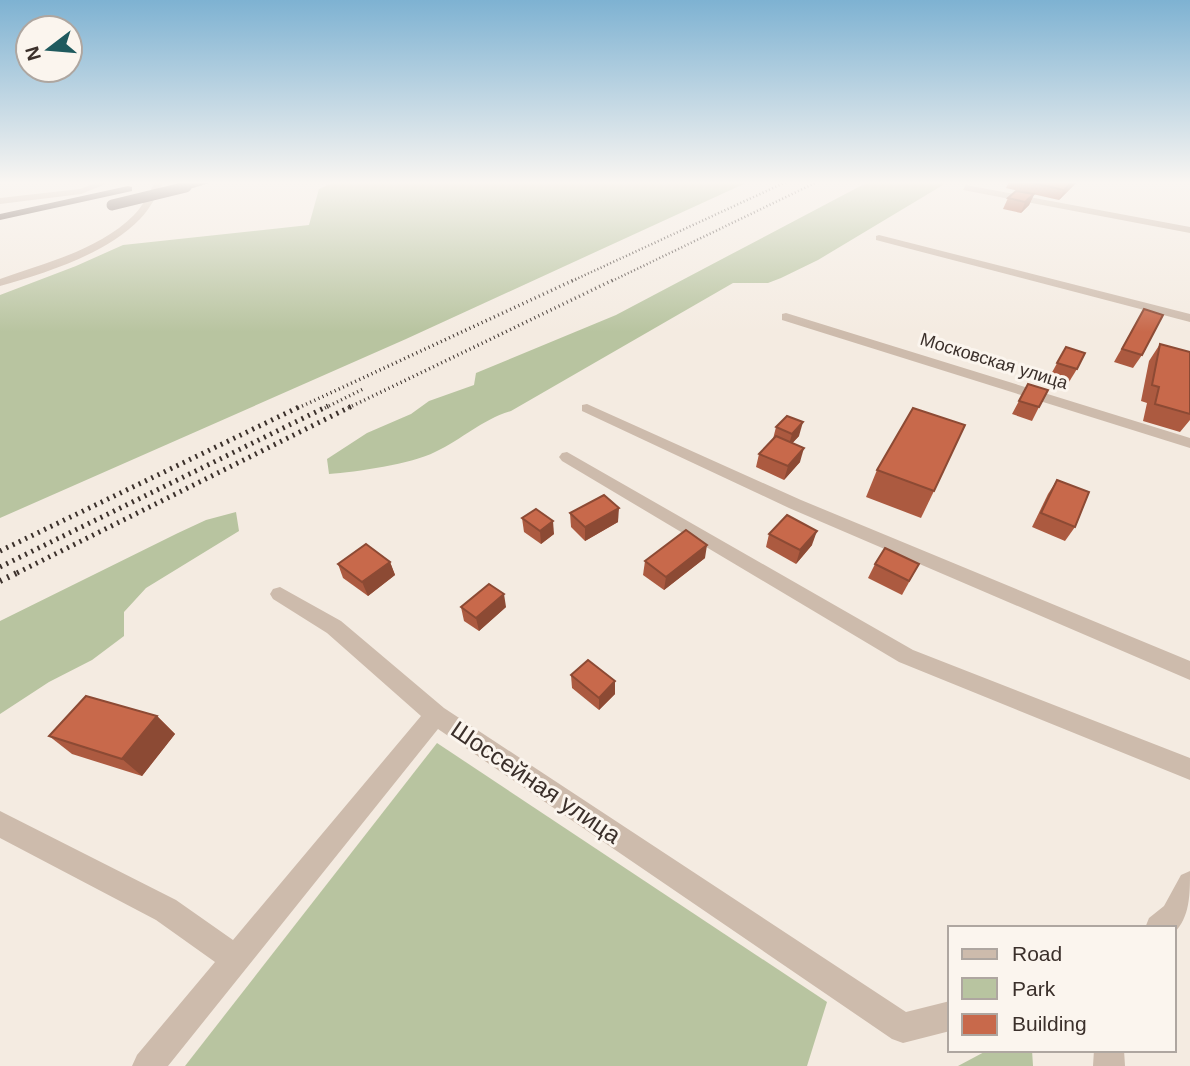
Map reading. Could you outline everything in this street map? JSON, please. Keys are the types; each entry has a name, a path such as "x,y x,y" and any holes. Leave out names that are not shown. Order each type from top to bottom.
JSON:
{"street":[{"path":"0,283 84,250 117,232"},
{"path":"879,238 1190,318"},
{"name":"Московская улица","path":"786,317 1190,443"},
{"path":"587,408 795,504 1190,671"},
{"path":"567,457 906,656 1190,769"},
{"path":"280,594 334,628 436,715"},
{"name":"Шоссейная улица","path":"148,1066 436,715 903,1028 948,1017"},
{"path":"0,824 166,910 235,959"},
{"path":"1162,926 1174,916 1190,884"}],"green space":[{"path":"246,232 640,232 406,339 0,518 0,295 123,245"},
{"path":"774,232 865,232 781,278 768,283 733,283 435,452 398,464 329,474 327,459 367,433 411,414 429,401 474,385 476,373 616,315"},
{"path":"236,512 239,531 146,588 124,612 124,636 92,660 49,682 0,714 0,621 206,520"},
{"path":"437,743 827,1002 807,1066 185,1066"},
{"path":"984,1052 1032,1052 1033,1066 958,1066"}],"building":[{"path":"1144,309 1163,315 1142,355 1122,349"},
{"path":"1160,344 1190,352 1190,414 1155,404 1159,387 1152,385"},
{"path":"1066,347 1085,353 1077,369 1057,363"},
{"path":"1028,384 1048,390 1039,407 1019,401"},
{"path":"913,408 965,425 934,491 877,470"},
{"path":"787,416 803,422 792,434 776,427"},
{"path":"776,436 804,448 788,466 759,454"},
{"path":"1057,480 1089,492 1075,527 1041,513"},
{"path":"604,495 619,508 585,527 570,513"},
{"path":"536,509 553,521 540,531 522,518"},
{"path":"787,515 817,531 800,550 769,534"},
{"path":"686,530 707,545 666,577 645,561"},
{"path":"366,544 390,562 362,582 338,564"},
{"path":"885,548 919,564 909,581 875,564"},
{"path":"489,584 504,594 476,618 461,607"},
{"path":"588,660 615,681 599,698 571,675"},
{"path":"86,696 157,716 122,759 49,736"}],"railway":[{"path":"572,281 678,232"},
{"path":"612,281 714,232"},
{"path":"298,408 576,279"},
{"path":"348,408 615,279"},
{"path":"325,408 365,388"},
{"path":"0,551 301,406"},
{"path":"0,567 328,406"},
{"path":"17,573 352,406"},
{"path":"0,581 21,571"}]}
